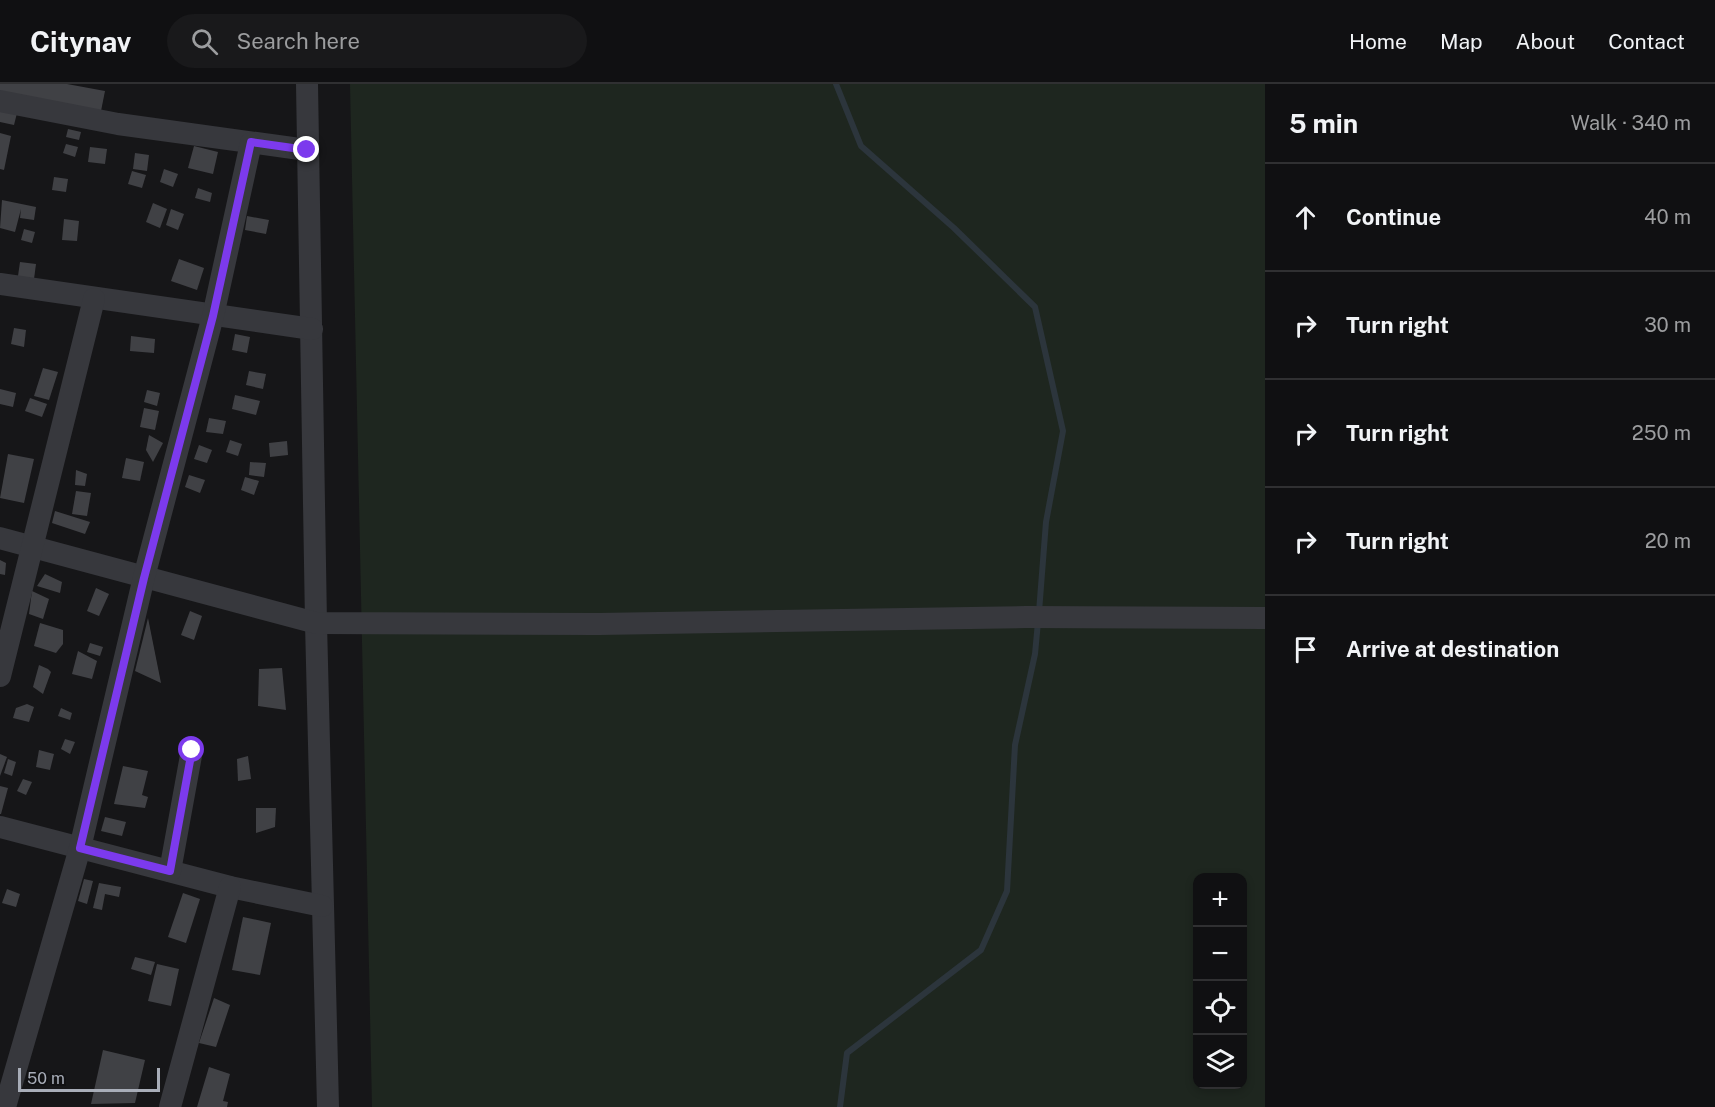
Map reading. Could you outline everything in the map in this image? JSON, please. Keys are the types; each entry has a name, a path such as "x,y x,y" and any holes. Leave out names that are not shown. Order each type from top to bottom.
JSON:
{"street":[{"path":"307,84 316,623 328,1107"},
{"path":"0,101 118,124 307,150"},
{"path":"5,1107 80,848 144,578 213,316 251,142"},
{"path":"0,284 312,329"},
{"path":"0,676 94,298"},
{"path":"0,538 33,549 316,623 599,624 1026,617 1265,618"},
{"path":"170,871 192,750"},
{"path":"0,827 230,887 322,906"},
{"path":"170,1107 230,887"}],"shaded area":[{"path":"350,84 1265,84 1265,1107 372,1107"}],"building":[{"path":"0,84 67,84 105,91 101,111 0,91"},
{"path":"0,110 17,113 14,125 0,122"},
{"path":"68,129 81,132 79,140 66,137"},
{"path":"0,133 11,136 4,170 0,169"},
{"path":"66,144 78,147 75,157 63,153"},
{"path":"194,146 218,152 213,174 188,168"},
{"path":"90,147 107,149 105,164 88,162"},
{"path":"135,153 149,155 147,171 133,169"},
{"path":"164,169 178,174 173,187 160,182"},
{"path":"132,171 146,175 142,188 128,184"},
{"path":"54,177 68,179 66,192 52,190"},
{"path":"198,188 212,193 210,202 195,198"},
{"path":"2,200 36,207 34,220 20,218 21,209 15,232 0,228"},
{"path":"153,203 167,209 160,228 146,222"},
{"path":"171,209 184,214 178,230 166,225"},
{"path":"247,216 269,220 266,234 245,230"},
{"path":"64,219 79,221 77,241 62,240"},
{"path":"24,229 35,232 32,243 21,240"},
{"path":"179,259 204,268 197,290 171,281"},
{"path":"20,262 36,264 34,279 18,276"},
{"path":"14,328 26,330 24,347 11,344"},
{"path":"235,334 250,337 247,353 232,350"},
{"path":"131,336 155,339 154,353 130,351"},
{"path":"43,368 58,372 49,400 34,396"},
{"path":"249,371 266,374 263,389 246,385"},
{"path":"0,389 16,393 13,407 0,404"},
{"path":"147,390 160,393 157,406 144,402"},
{"path":"235,395 260,401 256,415 232,409"},
{"path":"30,398 47,404 42,417 25,411"},
{"path":"144,408 159,411 155,430 140,427"},
{"path":"209,418 226,421 223,434 206,432"},
{"path":"149,435 163,443 153,462 146,450"},
{"path":"230,440 242,444 238,456 226,452"},
{"path":"287,441 288,455 270,457 269,443"},
{"path":"199,445 212,450 207,463 194,459"},
{"path":"8,454 34,459 24,503 0,498"},
{"path":"126,458 144,462 140,481 122,478"},
{"path":"250,462 266,463 264,477 249,475"},
{"path":"76,470 87,474 85,486 75,485"},
{"path":"189,475 205,480 200,493 185,487"},
{"path":"245,477 259,481 254,495 241,490"},
{"path":"76,491 91,493 87,516 72,514"},
{"path":"55,511 90,522 85,534 52,523"},
{"path":"0,560 6,563 5,575 0,574"},
{"path":"45,574 62,582 60,593 37,586"},
{"path":"96,588 109,594 99,616 87,611"},
{"path":"32,591 49,599 43,619 29,614"},
{"path":"190,611 202,616 194,640 181,635"},
{"path":"148,618 161,683 135,671"},
{"path":"40,623 63,630 63,644 56,653 34,646"},
{"path":"90,643 103,647 100,656 87,652"},
{"path":"78,651 97,661 92,679 72,674"},
{"path":"39,665 51,672 43,694 33,687"},
{"path":"282,668 286,710 258,706 259,669"},
{"path":"27,704 34,707 29,722 13,718 16,708"},
{"path":"61,708 72,713 70,720 58,716"},
{"path":"65,739 75,742 70,754 61,749"},
{"path":"39,750 54,754 50,770 36,767"},
{"path":"0,754 7,757 0,776"},
{"path":"248,756 251,779 238,781 237,759"},
{"path":"8,759 16,762 12,776 4,773"},
{"path":"123,766 148,771 142,795 148,797 145,808 114,804"},
{"path":"23,779 32,782 26,795 17,791"},
{"path":"0,786 8,788 1,814 0,814"},
{"path":"256,808 276,808 275,827 256,833"},
{"path":"105,817 126,822 122,836 101,831"},
{"path":"84,879 93,881 87,904 78,901"},
{"path":"99,883 121,887 119,897 105,894 102,910 93,908"},
{"path":"7,889 20,894 16,907 2,903"},
{"path":"183,893 200,899 186,943 168,937"},
{"path":"243,917 271,923 260,975 232,970"},
{"path":"135,957 155,962 151,975 131,969"},
{"path":"157,964 179,969 171,1006 148,1001"},
{"path":"214,998 230,1005 216,1047 199,1043"},
{"path":"103,1050 145,1060 135,1103 91,1104"},
{"path":"209,1067 230,1074 223,1101 228,1102 227,1107 197,1107"}],"waterway":[{"path":"836,84 861,146 954,228 1035,307 1063,431 1046,522 1039,612"},
{"path":"840,1107 847,1053 981,950 1007,891 1015,745 1035,654 1038,622"}],"route":[{"path":"192,750 170,871 80,848 144,578 213,316 251,142 307,150"}]}
